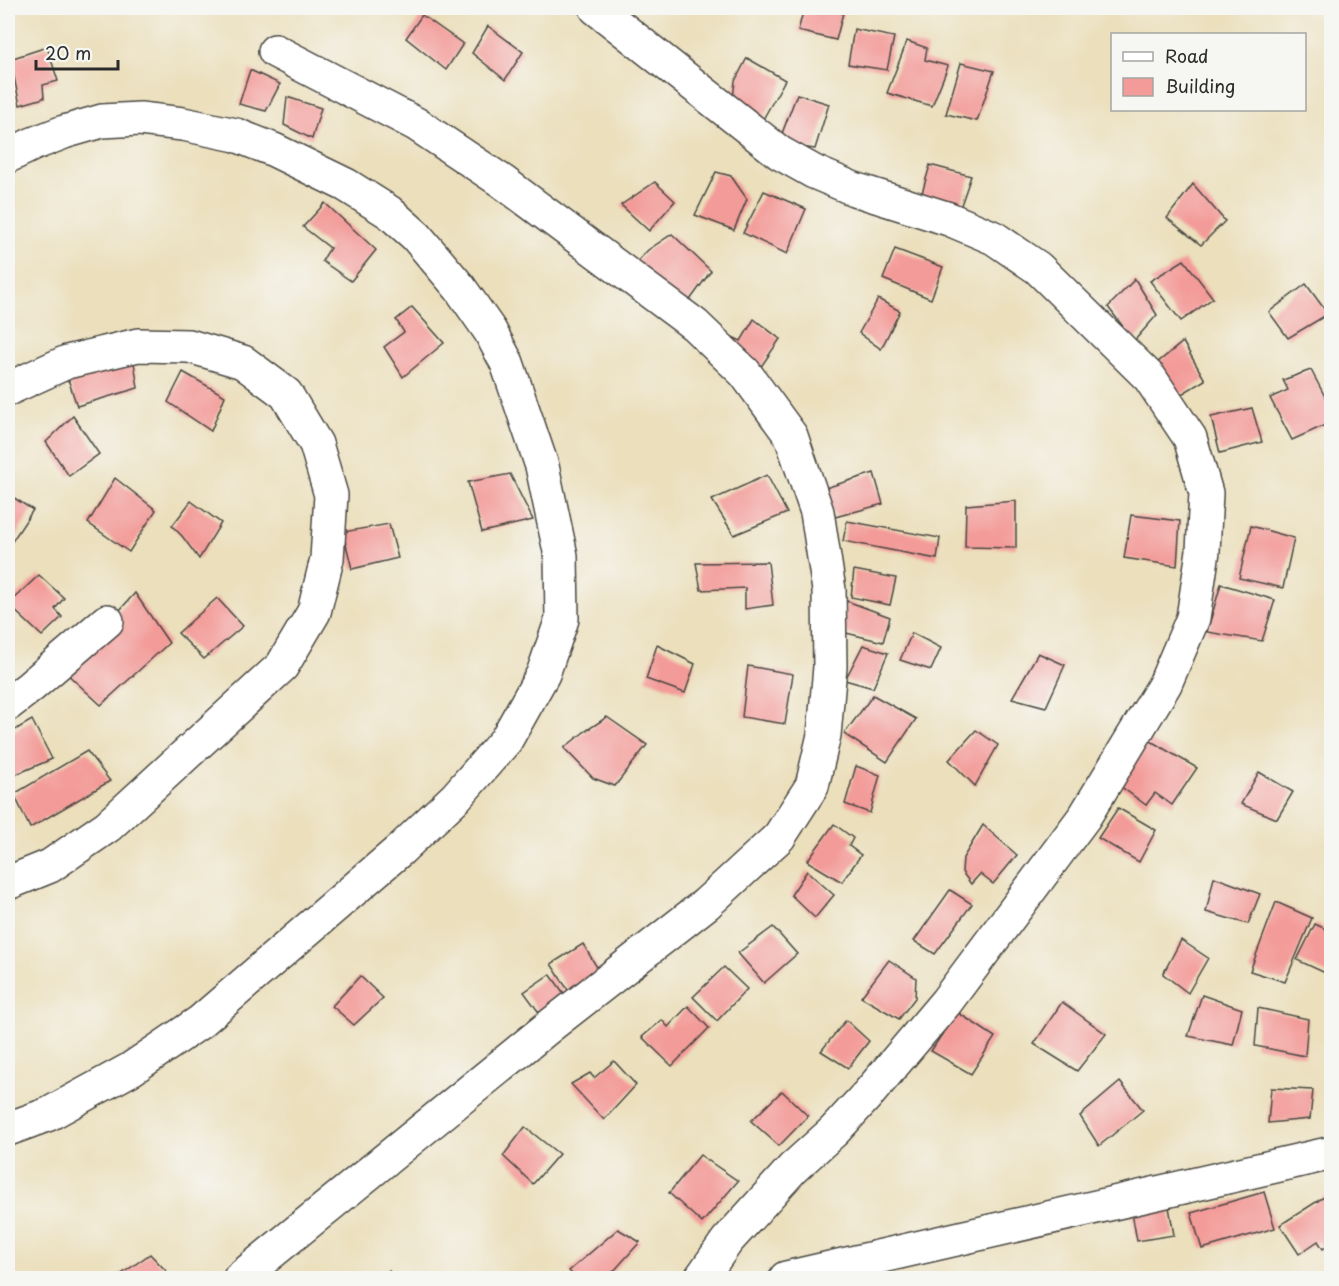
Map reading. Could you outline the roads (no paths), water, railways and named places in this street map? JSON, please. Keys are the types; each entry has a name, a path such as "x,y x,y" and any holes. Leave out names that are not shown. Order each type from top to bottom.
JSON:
{"street":[{"path":"596,8 780,153 805,168 854,189 949,219 994,238 1038,268 1150,378 1190,438 1206,493 1203,551 1193,618 1165,684 1085,816 946,1002 848,1116 793,1168 727,1241 701,1278"},
{"path":"240,1278 551,1025 706,904 779,837 812,786 824,735 830,667 829,590 817,512 791,436 745,373 695,326 493,176 416,124 274,51"},
{"path":"8,156 64,132 102,122 141,119 183,124 236,135 274,150 346,185 389,212 416,236 460,288 490,331 507,363 542,466 561,556 562,609 562,619 543,674 506,740 456,797 401,849 200,1022 131,1069 50,1114 8,1129"},
{"path":"8,389 67,362 138,345 189,346 243,362 286,394 316,444 331,495 327,559 314,612 282,666 108,826 50,866 8,883"},
{"path":"8,704 107,621"},
{"path":"786,1278 1332,1153"}]}
